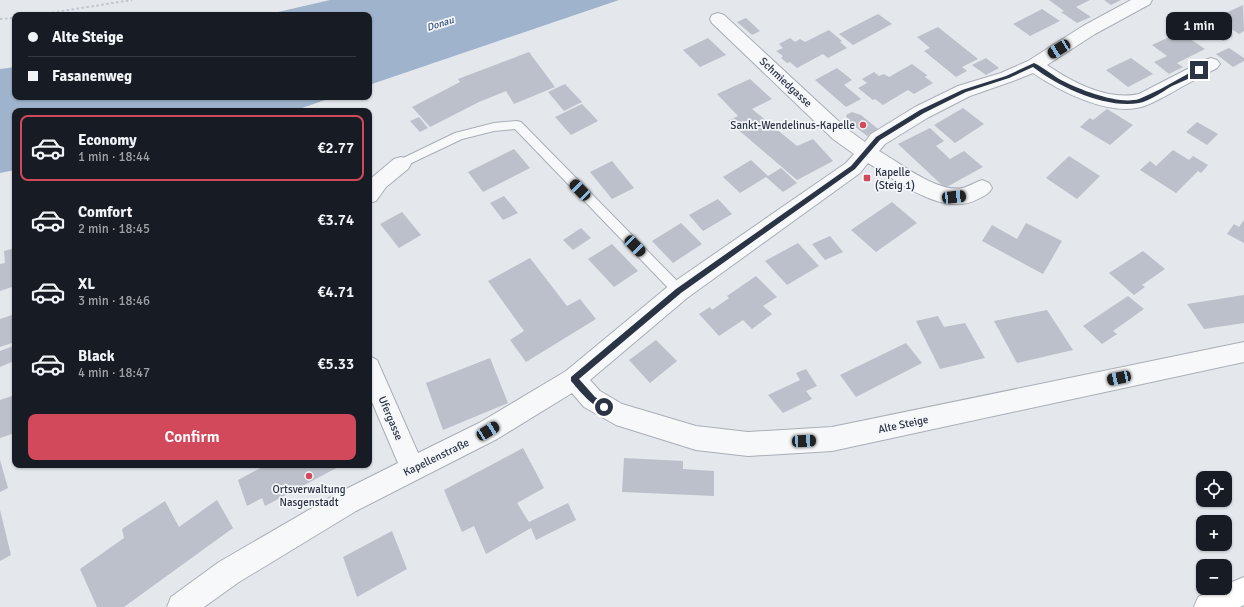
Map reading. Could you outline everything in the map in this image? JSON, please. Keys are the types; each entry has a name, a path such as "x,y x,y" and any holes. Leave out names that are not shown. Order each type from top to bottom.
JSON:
{"main road":[{"path":"1208,607 1244,591"}],"street":[{"name":"Kapellenstraße","path":"180,607 229,572 347,502 488,431 574,379 679,291 853,168 878,139 922,112 964,91 1007,77 1034,65 1089,30 1144,0"},
{"name":"Schmiedgasse","path":"718,19 840,134 867,153 918,184 941,194 954,197 967,196 982,188"},
{"path":"1034,65 1050,77 1065,85 1100,97 1123,102 1139,101 1211,64"},
{"path":"372,191 379,182 401,164"},
{"name":"Alte Steige","path":"574,379 592,399 616,414 696,438 748,444 832,439 1244,352"},
{"name":"Ufergasse","path":"372,374 412,468"}],"lane":[{"path":"401,164 459,136 494,127 517,125 679,291"}],"path":[{"path":"57,12 132,0"},
{"path":"0,19 12,18"}],"water":[{"name":"Donau","path":"330,0 619,0 372,84 372,12 278,12"},
{"path":"12,67 12,100 325,100 302,108 12,108 12,171 0,173 0,69"}],"building":[{"path":"1049,0 1090,0 1076,7 1091,17 1077,23 1061,12 1064,11"},
{"path":"1104,0 1121,0 1111,5"},
{"path":"1243,5 1244,31 1239,34 1215,18"},
{"path":"1042,9 1060,21 1030,36 1013,24"},
{"path":"878,14 892,24 853,45 839,34"},
{"path":"746,18 760,31 752,35 737,22"},
{"path":"1215,24 1233,36 1223,41 1206,29"},
{"path":"938,27 978,59 962,67 967,71 956,77 924,51 930,48 917,37"},
{"path":"829,30 842,41 840,42 847,48 828,58 823,54 797,68 790,62 787,63 781,58 783,56 776,51 783,48 779,44 790,38 795,42 800,39 805,42"},
{"path":"1180,32 1205,49 1177,63 1183,67 1169,74 1154,62 1167,56 1152,45"},
{"path":"708,38 726,55 700,67 683,50"},
{"path":"1229,48 1244,58 1244,61 1233,67 1216,54"},
{"path":"529,52 555,87 514,104 506,91 479,102 430,127 412,107 460,82 458,79"},
{"path":"986,58 999,68 986,75 972,65"},
{"path":"1131,58 1153,74 1128,87 1106,70"},
{"path":"912,64 927,75 925,77 933,83 914,94 908,90 883,105 875,99 873,100 858,88 867,83 862,79 874,72 879,76 884,74 889,77"},
{"path":"837,68 852,80 844,85 861,99 846,107 815,80"},
{"path":"750,79 772,99 752,109 797,146 813,139 833,161 797,180 728,121 738,116 717,94"},
{"path":"565,84 582,102 564,111 548,92"},
{"path":"582,104 598,121 571,135 555,117"},
{"path":"963,108 984,124 955,143 934,125"},
{"path":"1107,109 1133,125 1110,145 1080,127 1090,118 1093,120"},
{"name":"Sankt-Wendelinus-Kapelle","path":"852,112 861,115 878,129 867,136 848,121 846,115"},
{"path":"419,117 428,128 420,132 410,121"},
{"path":"1197,122 1218,134 1207,145 1186,132"},
{"path":"930,128 944,141 936,146 950,159 964,151 983,167 945,188 898,144"},
{"path":"514,149 530,168 483,192 468,172"},
{"path":"1173,150 1189,160 1193,156 1208,165 1201,173 1198,171 1176,193 1140,170 1150,161 1156,166"},
{"path":"1069,156 1100,176 1077,199 1046,178"},
{"path":"751,160 768,176 781,168 797,183 783,192 766,177 740,193 723,177"},
{"path":"612,161 634,188 612,199 590,172"},
{"path":"504,196 518,213 503,220 490,203"},
{"path":"718,199 732,214 703,231 689,215"},
{"path":"892,202 917,223 876,252 851,230"},
{"path":"402,212 421,235 399,248 380,224"},
{"path":"1244,220 1244,243 1227,234 1234,224 1239,227"},
{"path":"681,223 702,244 673,263 652,241"},
{"path":"1026,223 1062,241 1043,274 982,241 992,225 1017,239"},
{"path":"581,228 591,238 573,250 563,240"},
{"path":"830,236 843,252 825,260 812,244"},
{"path":"798,243 819,266 787,285 765,261"},
{"path":"612,244 638,271 614,287 588,259"},
{"path":"12,249 12,287 0,291 0,264 5,263 4,251"},
{"path":"1143,251 1165,269 1142,285 1145,287 1134,295 1109,273"},
{"path":"530,258 567,306 580,299 596,319 526,362 510,340 524,331 488,281"},
{"path":"756,276 777,297 763,306 772,314 752,329 743,320 719,336 699,314 710,307 712,310 729,298 727,296"},
{"path":"1244,295 1244,323 1204,329 1187,304"},
{"path":"1128,296 1144,309 1113,331 1117,334 1102,344 1083,326"},
{"path":"1047,310 1073,350 1017,363 994,321"},
{"path":"12,315 12,343 0,347 0,319"},
{"path":"938,316 944,327 965,323 985,358 940,369 916,321"},
{"path":"656,340 677,361 650,383 629,360"},
{"path":"906,343 922,363 856,397 840,375"},
{"path":"12,346 12,362 0,367 0,351"},
{"path":"490,358 508,403 443,430 426,383"},
{"path":"806,369 817,386 806,391 812,399 783,413 768,395 800,380 796,373"},
{"path":"12,396 12,434 0,438 0,400"},
{"path":"523,448 544,488 517,503 529,522 568,503 576,520 536,540 531,528 486,554 474,526 462,532 444,490"},
{"path":"624,458 683,461 683,469 714,471 714,496 622,492"},
{"path":"0,460 8,488 0,492"},
{"path":"260,468 336,468 265,506 262,498 247,506 238,480"},
{"path":"217,500 233,528 124,607 97,607 80,569 124,538 122,529 165,501 179,527"},
{"path":"0,510 11,555 0,561"},
{"path":"392,531 407,569 357,597 343,557"}],"place":[{"name":"Sankt-Wendelinus-Kapelle","path":"863,125"},
{"name":"Kapelle (Steig 1)","path":"867,178"},
{"name":"Ortsverwaltung Nasgenstadt","path":"309,476"}],"route":[{"path":"604,407 592,399 574,379 679,291 853,168 878,139 922,112 964,91 1007,77 1034,65 1050,77 1065,85 1100,97 1123,102 1139,101 1199,70"}]}
